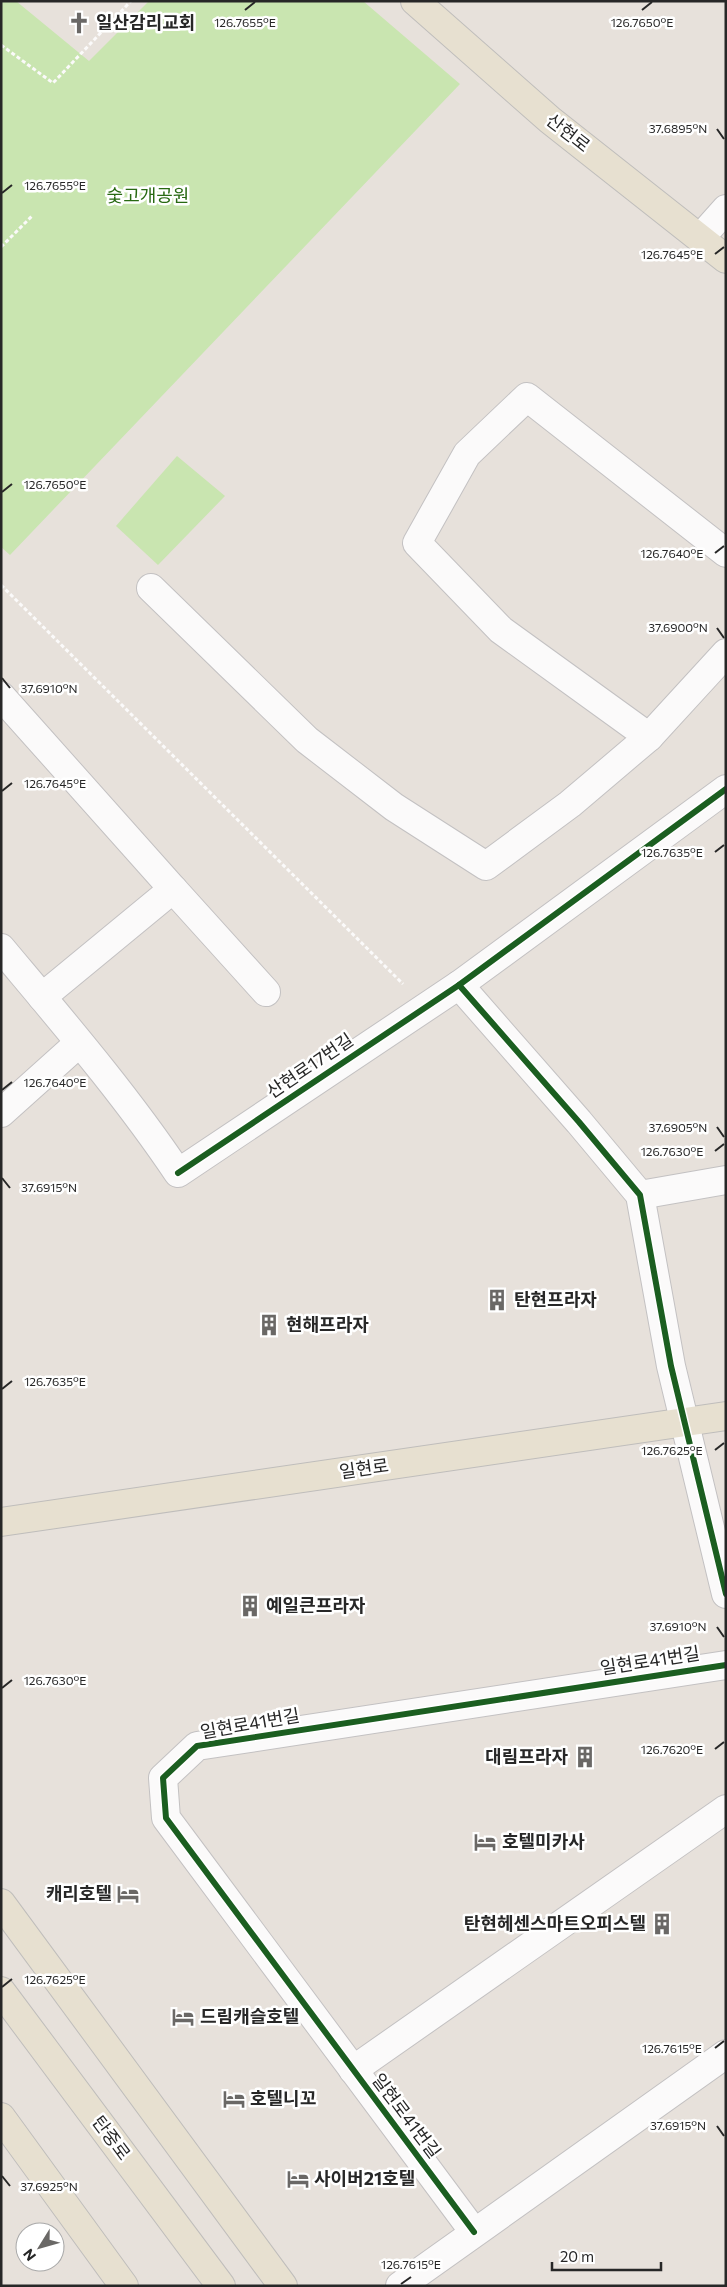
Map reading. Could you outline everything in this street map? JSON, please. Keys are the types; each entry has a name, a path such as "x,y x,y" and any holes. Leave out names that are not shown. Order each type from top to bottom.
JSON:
{"main road":[{"name":"산현로","path":"414,1 550,120 701,237 726,259"},
{"name":"일현로","path":"1,1522 726,1416"},
{"path":"1,1904 272,2280"},
{"name":"탄중로","path":"1,1991 221,2286"},
{"path":"1,2117 124,2286"}],"street":[{"path":"701,237 726,209"},
{"path":"649,737 501,630 417,543 466,454 527,397 726,553"},
{"path":"151,588 307,740 394,807 486,866 570,804 649,737 726,653"},
{"path":"1,696 266,992"},
{"name":"산현로17번길","path":"80,1043 178,1173 459,985 726,789"},
{"path":"42,997 173,889"},
{"path":"1,948 80,1043 1,1113"},
{"path":"459,985 640,1195 683,1422 726,1594"},
{"path":"640,1195 726,1180"},
{"name":"일현로41번길","path":"474,2232 166,1818 163,1778 197,1746 726,1664"},
{"name":"일현로41번길","path":"353,2070 726,1809"},
{"path":"400,2286 726,2054"}],"path":[{"path":"1,45 52,83 131,1"},
{"path":"1,247 33,215"},
{"path":"1,585 404,984"}],"green space":[{"name":"숯고개공원","path":"1,1 16,1 89,61 149,1 363,1 460,84 10,555 1,547"},
{"path":"177,456 225,496 158,565 116,526"}],"cycle path":[{"path":"178,1173 459,985 726,789"},
{"path":"459,985 640,1195 671,1366 726,1594"},
{"path":"474,2232 166,1818 163,1778 197,1746 726,1665"}],"place":[{"name":"일산감리교회","path":"79,23"},
{"name":"탄현프라자","path":"497,1300"},
{"name":"현해프라자","path":"269,1325"},
{"name":"예일큰프라자","path":"250,1606"},
{"name":"대림프라자","path":"585,1757"},
{"name":"호텔미카사","path":"485,1842"},
{"name":"캐리호텔","path":"128,1894"},
{"name":"탄현헤센스마트오피스텔","path":"662,1924"},
{"name":"드림캐슬호텔","path":"183,2017"},
{"name":"호텔니꼬","path":"234,2099"},
{"name":"사이버21호텔","path":"298,2179"}]}
